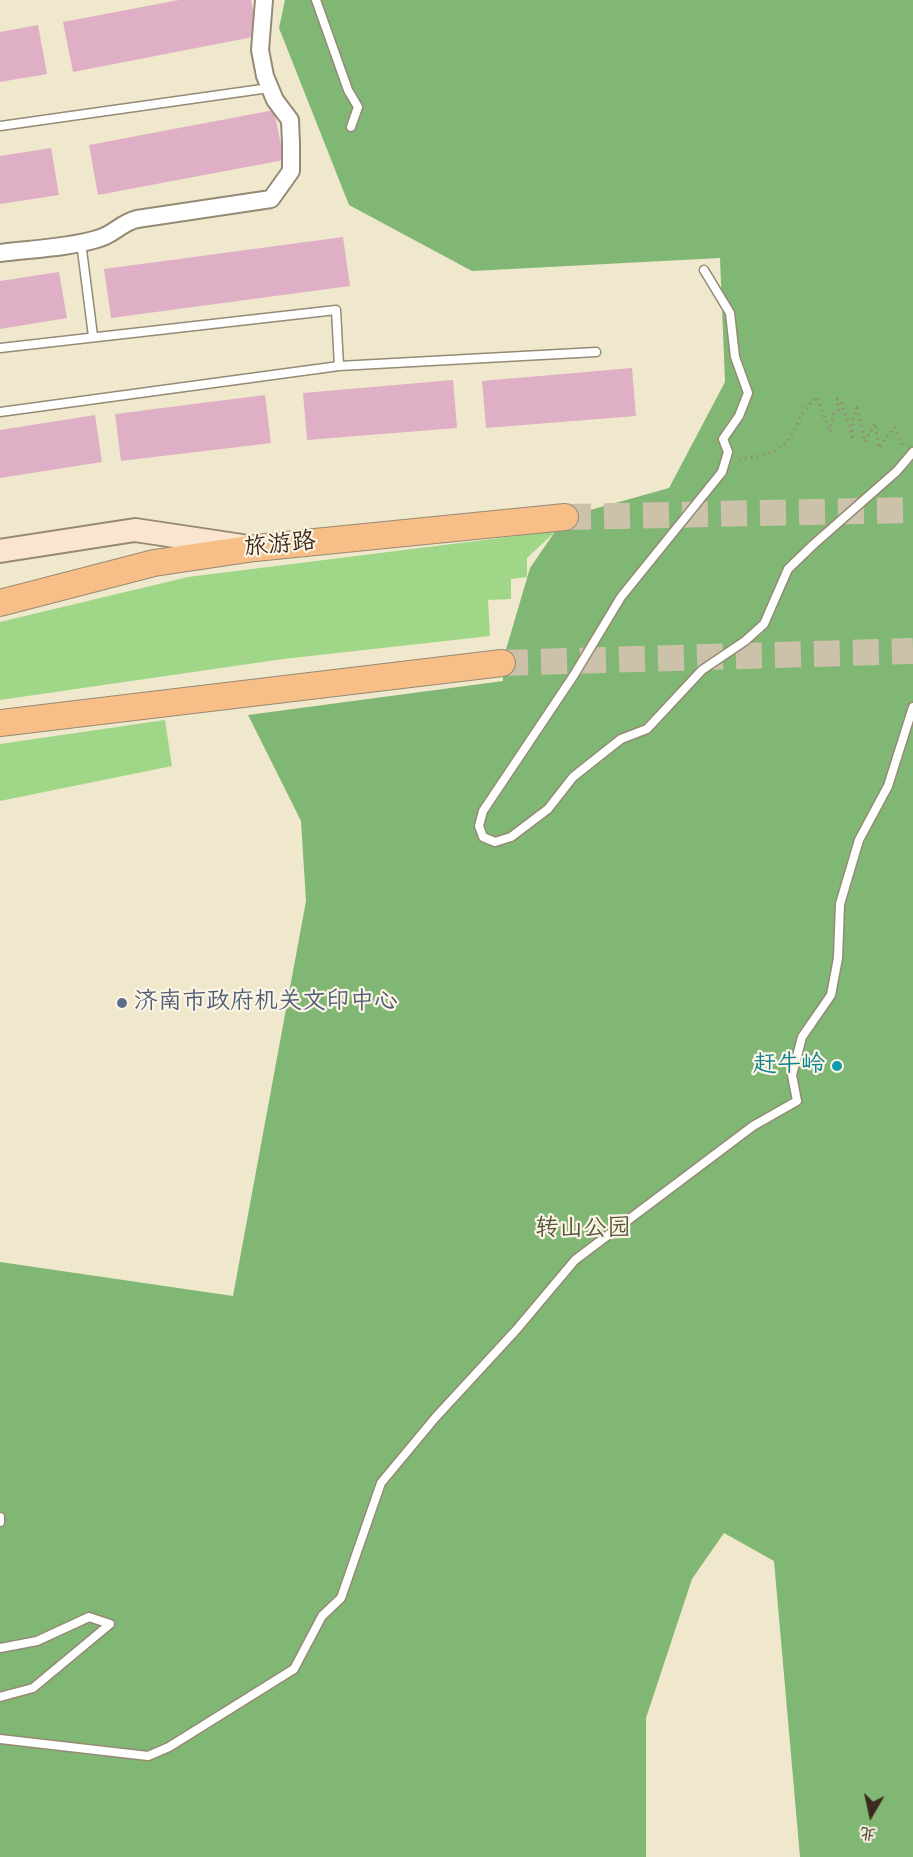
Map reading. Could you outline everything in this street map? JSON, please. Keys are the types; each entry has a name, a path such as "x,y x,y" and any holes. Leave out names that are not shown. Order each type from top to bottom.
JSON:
{"main road":[{"name":"旅游路","path":"0,603 154,563 255,548 566,517"},
{"path":"0,723 502,663"}],"street":[{"path":"0,253 81,242 114,234 121,223 137,219 271,199 291,171 291,143 290,120 274,100 260,50 264,0"},
{"path":"0,551 135,530 255,548"}],"lane":[{"path":"316,0 348,90 358,107 351,127"},
{"path":"0,126 269,88"},
{"path":"81,242 93,336"},
{"path":"704,270 730,313 735,357 748,393 739,416 723,439 728,452 722,472 621,597 562,694 483,811 479,826 483,837 495,842 511,837 548,809 573,777 621,739 646,729 702,670 745,641 764,624 788,569 897,471 911,454"},
{"path":"0,348 336,310 339,366"},
{"path":"0,412 339,366 596,352"},
{"path":"0,1739 148,1756 169,1747 294,1669 322,1616 340,1598 381,1483 435,1418 518,1329 576,1260 753,1126 797,1101 792,1075 802,1037 831,995 838,958 840,904 846,883 859,840 888,786 913,707"},
{"path":"0,1517 0,1522"},
{"path":"0,1648 37,1641 89,1617 110,1624 33,1688 0,1697"}],"path":[{"path":"725,461 764,457 789,439 802,411 817,397 830,432 833,414 839,410 837,399 841,401 853,440 852,422 857,408 865,442 875,423 879,448 894,427 911,454"}],"green space":[{"name":"转山公园","path":"285,0 913,0 913,1857 800,1857 774,1561 724,1533 692,1579 646,1718 646,1857 0,1857 0,1262 233,1296 306,901 301,821 248,715 503,681 502,663 530,568 565,517 669,488 725,382 720,258 472,271 349,205 279,28"},
{"path":"556,531 527,558 527,577 511,579 511,599 488,600 490,636 283,659 0,700 0,622 188,577"},
{"path":"165,720 172,766 0,801 0,744"}],"building":[{"path":"179,0 251,0 258,36 73,72 63,22"},
{"path":"38,25 47,74 0,82 0,32"},
{"path":"274,110 284,160 98,195 89,145"},
{"path":"51,148 59,195 0,204 0,156"},
{"path":"343,237 350,286 111,318 104,269"},
{"path":"59,272 67,318 0,329 0,281"},
{"path":"632,368 636,416 486,428 482,381"},
{"path":"453,380 457,428 307,440 303,393"},
{"path":"265,395 271,443 121,461 115,414"},
{"path":"95,415 102,462 0,478 0,430"}],"tunnel":[{"path":"565,517 913,510"},
{"path":"502,663 913,651"}],"place":[{"name":"济南市政府机关文印中心","path":"122,1003"},
{"name":"赶牛岭","path":"837,1066"}]}
